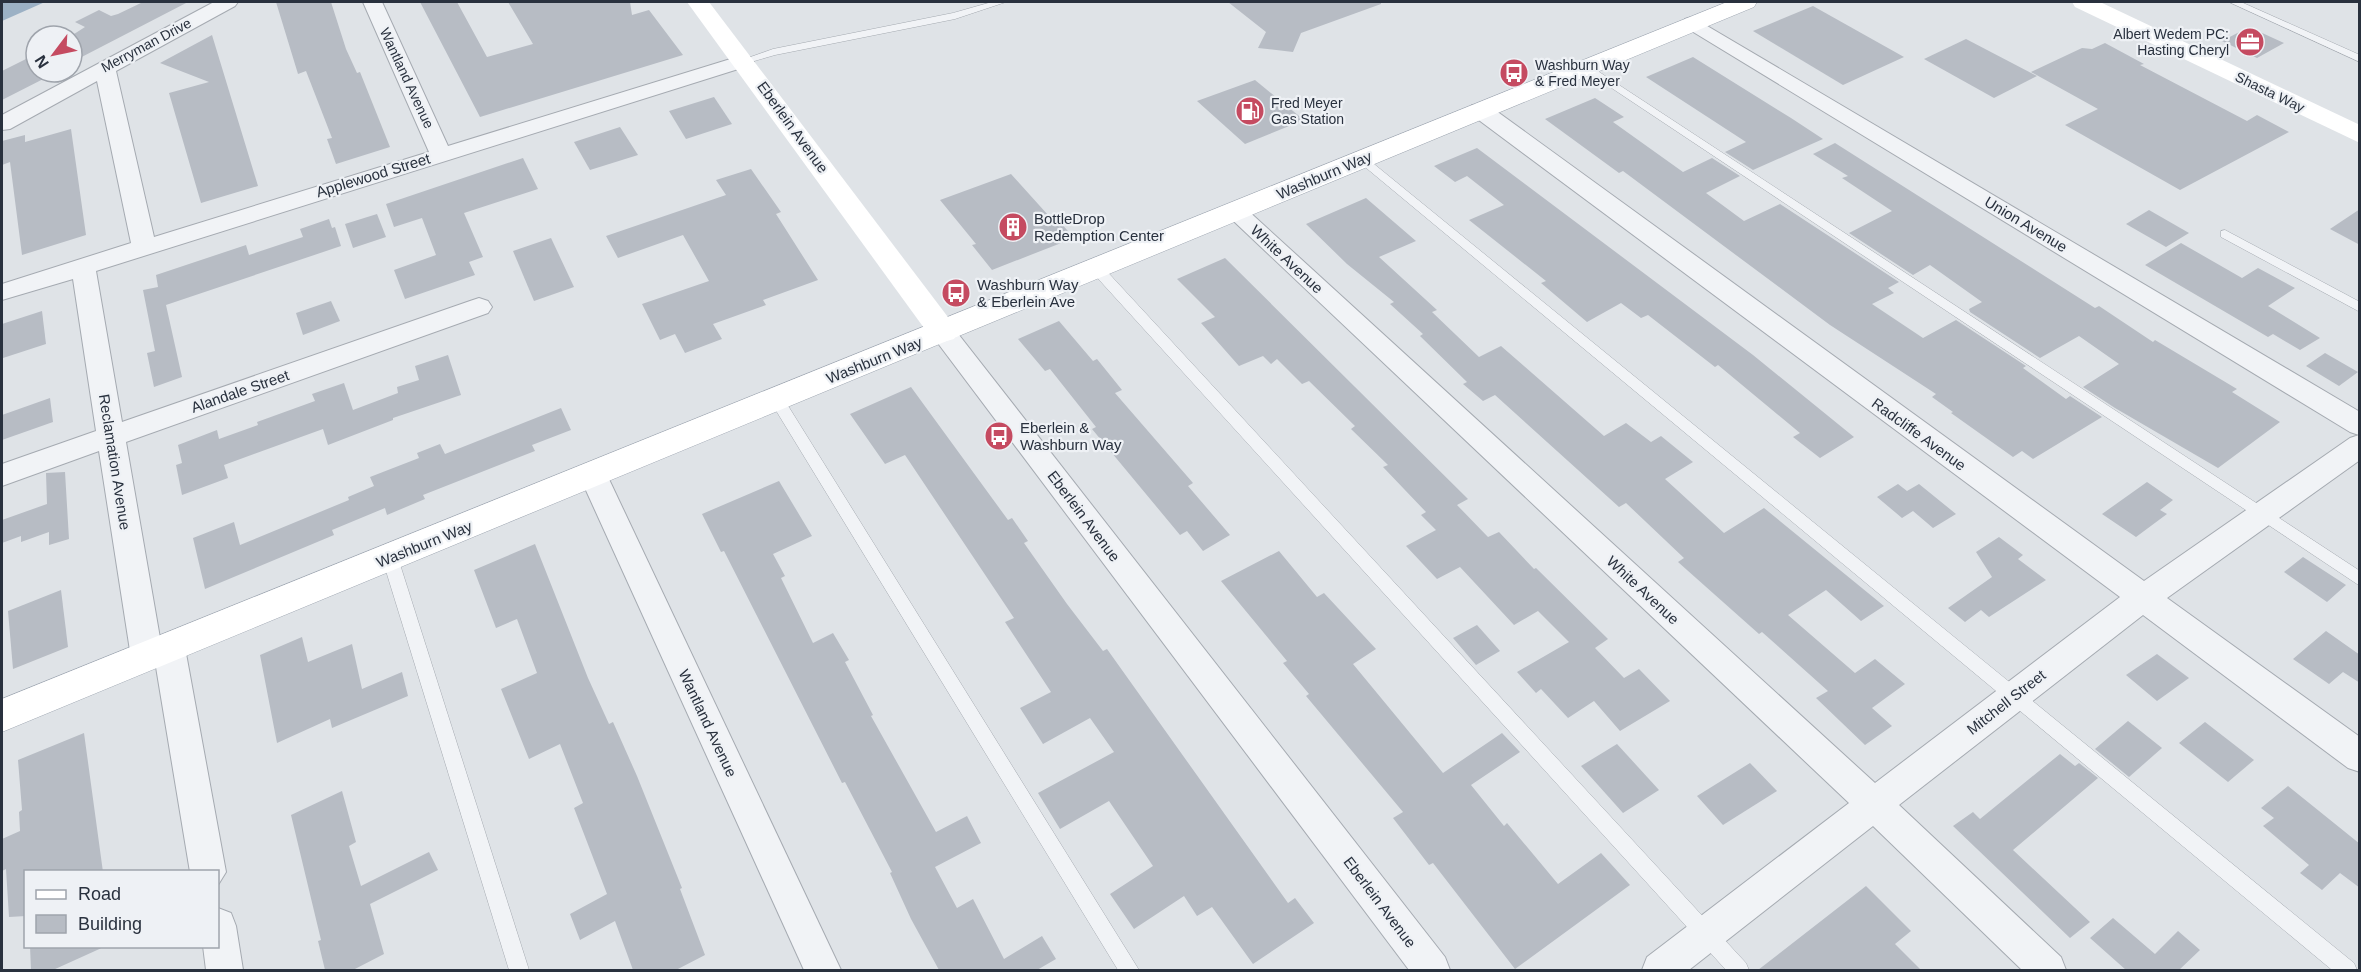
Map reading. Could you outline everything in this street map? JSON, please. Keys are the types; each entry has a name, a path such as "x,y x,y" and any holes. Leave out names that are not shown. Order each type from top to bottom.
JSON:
{"main road":[{"name":"Eberlein Avenue","path":"698,2 943,332"},
{"name":"Washburn Way","path":"2,717 1746,2"},
{"name":"Shasta Way","path":"2083,2 2360,135"}],"street":[{"name":"Merryman Drive","path":"2,124 228,2"},
{"name":"Wantland Avenue","path":"372,2 441,154"},
{"name":"Union Avenue","path":"1692,23 2360,425"},
{"name":"Applewood Street","path":"2,292 744,61"},
{"path":"105,68 144,247"},
{"name":"Radcliffe Avenue","path":"1480,110 2360,757"},
{"name":"White Avenue","path":"1236,212 1874,804 2048,970"},
{"name":"Reclamation Avenue","path":"83,267 111,435 208,870"},
{"name":"Alandale Street","path":"2,475 479,308"},
{"name":"Eberlein Avenue","path":"943,332 1432,970"},
{"name":"Mitchell Street","path":"1660,970 2141,598 2360,445"},
{"name":"Wantland Avenue","path":"593,475 823,970"},
{"path":"219,932 225,970"}],"lane":[{"path":"744,61 773,52 956,16 1001,2"},
{"path":"2234,2 2360,59"},
{"path":"1587,67 2360,579"},
{"path":"1363,159 2348,970"},
{"path":"2225,234 2360,308"},
{"path":"1097,269 1739,970"},
{"path":"777,400 1129,970"},
{"path":"390,558 519,970"}],"water":[{"path":"2,2 45,2 2,21"}],"building":[{"path":"143,2 188,2 84,56 85,27 84,24 75,22 99,10 111,16"},
{"path":"276,2 331,2 346,49 357,73 360,72 390,147 336,164 327,139 332,138 306,71 298,74"},
{"path":"420,2 457,2 487,57 533,44 508,2 630,2 632,15 649,10 683,55 480,117"},
{"path":"1228,2 1381,2 1381,4 1301,33 1293,52 1258,48 1266,32"},
{"path":"1813,6 1904,57 1843,85 1753,31"},
{"path":"2249,27 2284,43 2257,58 2222,41"},
{"path":"212,35 258,186 201,203 169,93 209,82 160,63"},
{"path":"1966,39 2037,76 1994,98 1924,59"},
{"path":"2105,43 2144,64 2140,65 2247,121 2257,115 2289,132 2180,190 2065,125 2098,109 2031,72 2082,48 2092,49"},
{"path":"1693,57 1823,139 1753,170 1725,152 1746,142 1646,77"},
{"path":"24,60 24,84 33,84 2,100 2,71"},
{"path":"1255,80 1304,120 1245,144 1197,101"},
{"path":"714,97 732,124 686,139 669,111"},
{"path":"1595,98 1624,117 1613,122 1683,172 1712,158 1740,176 1706,193 1744,221 1780,204 1899,282 1888,288 1894,293 1872,304 1923,338 1956,320 2026,366 2023,368 2066,399 2070,396 2102,417 2033,459 2022,451 2013,457 1951,413 1953,412 1932,397 1936,394 1830,325 1623,171 1619,173 1545,119"},
{"path":"620,127 638,155 590,170 574,142"},
{"path":"71,129 86,235 22,255 10,162 2,165 2,141 25,135 25,142"},
{"path":"1835,143 2095,308 2099,306 2153,342 2155,340 2237,389 2232,392 2280,422 2218,468 2115,408 2083,387 2119,364 2079,336 2040,358 1970,312 1969,309 1982,302 1930,265 1913,275 1849,233 1892,211 1842,178 1848,176 1813,154"},
{"path":"1477,148 1753,355 1854,437 1820,458 1793,437 1800,433 1718,365 1715,367 1648,315 1641,318 1621,303 1587,322 1541,283 1546,281 1469,220 1504,205 1467,176 1455,182 1434,166"},
{"path":"523,158 538,189 464,213 483,257 469,262 475,275 405,299 394,270 436,255 422,218 394,227 386,204"},
{"path":"751,169 781,212 776,214 818,280 763,300 766,305 713,324 722,339 685,353 675,334 660,340 642,304 709,281 683,235 618,258 606,236 726,195 716,180"},
{"name":"BottleDrop Redemption Center","path":"1011,174 1048,215 1053,214 1074,238 992,270 972,245 976,244 940,200"},
{"path":"1366,198 1416,241 1379,257 1437,310 1432,312 1479,357 1501,346 1604,436 1626,423 1651,442 1661,436 1693,462 1665,479 1724,533 1764,508 1884,606 1861,621 1826,590 1788,615 1855,673 1875,659 1905,684 1872,708 1892,726 1865,745 1816,698 1828,691 1678,562 1684,558 1626,503 1619,507 1495,395 1483,401 1463,384 1467,382 1420,336 1423,334 1390,304 1394,302 1347,264 1306,224"},
{"path":"2360,209 2360,245 2330,229"},
{"path":"2149,210 2189,233 2166,247 2126,224"},
{"path":"377,214 386,237 353,248 345,224"},
{"path":"329,219 332,228 335,227 341,246 166,305 182,377 154,387 147,353 155,351 143,290 158,287 156,275 246,245 249,255 303,237 300,229"},
{"path":"551,238 574,287 534,301 513,251"},
{"path":"2181,243 2242,278 2258,268 2295,288 2268,306 2320,338 2300,350 2273,334 2268,337 2145,265"},
{"path":"1225,258 1468,499 1457,505 1488,537 1499,532 1534,569 1536,568 1608,639 1595,648 1624,678 1639,669 1670,701 1620,731 1594,701 1568,718 1541,689 1536,693 1517,672 1569,642 1538,611 1514,625 1460,567 1437,579 1406,546 1436,530 1421,515 1426,512 1383,467 1388,465 1351,429 1355,426 1309,381 1302,384 1277,359 1271,364 1263,356 1239,366 1201,323 1215,317 1177,279"},
{"path":"331,301 340,321 303,335 296,313"},
{"path":"42,311 46,344 3,358 2,324"},
{"path":"1059,321 1093,361 1097,359 1122,390 1115,393 1193,483 1188,486 1230,535 1203,551 1187,531 1180,535 1092,429 1096,427 1050,369 1045,371 1018,339"},
{"path":"2325,353 2358,372 2339,386 2306,366"},
{"path":"448,355 461,395 393,418 393,420 328,445 323,429 224,465 228,478 182,495 176,465 182,463 178,445 217,430 219,439 258,425 257,422 315,401 312,394 344,383 353,410 398,393 397,387 419,380 415,366"},
{"path":"911,387 1008,520 1012,518 1028,541 1024,543 1067,604 1103,651 1107,649 1288,903 1295,898 1314,923 1253,964 1212,907 1197,916 1184,896 1134,929 1110,894 1153,866 1109,801 1060,829 1038,793 1114,752 1090,718 1043,744 1020,708 1051,692 1005,622 1014,618 905,455 885,464 850,414"},
{"path":"50,398 53,422 2,440 2,415"},
{"path":"561,408 571,430 532,445 535,451 423,495 425,499 387,515 385,508 332,530 334,535 205,589 193,538 234,522 240,545 349,500 348,497 374,486 370,477 419,458 417,453 440,444 445,454"},
{"path":"65,472 69,539 49,545 49,532 21,542 21,536 2,543 2,520 47,504 46,473"},
{"path":"779,481 812,536 773,554 785,576 781,578 813,643 833,633 849,660 845,662 873,715 871,716 936,832 967,816 981,843 935,867 957,908 973,899 1004,959 1042,936 1056,959 1037,970 939,970 911,919 890,873 892,872 845,782 842,783 724,551 721,552 702,514"},
{"path":"2147,482 2173,500 2160,510 2167,514 2136,537 2102,514"},
{"path":"1898,484 1907,491 1919,484 1956,514 1933,528 1913,511 1902,518 1877,497"},
{"path":"1999,537 2023,555 2018,559 2046,580 1989,617 1981,610 1965,622 1948,608 1992,577 1976,552"},
{"path":"535,544 588,678 609,724 613,722 637,776 682,888 680,889 705,955 676,970 633,970 615,921 580,940 570,914 607,894 574,808 583,803 560,744 529,759 501,689 537,673 517,619 496,628 474,570"},
{"path":"1279,551 1317,597 1324,593 1376,649 1353,664 1443,773 1502,733 1520,752 1471,785 1504,826 1507,823 1558,884 1601,853 1630,885 1515,969 1433,863 1429,865 1393,818 1403,812 1306,696 1309,694 1283,663 1287,661 1221,581"},
{"path":"2303,557 2346,585 2327,602 2284,572"},
{"path":"61,590 68,647 13,669 8,611"},
{"path":"1477,625 1500,651 1476,665 1453,638"},
{"path":"2326,631 2360,655 2360,683 2343,672 2329,684 2293,659"},
{"path":"302,637 308,662 352,644 362,689 402,672 408,696 332,728 330,719 277,743 260,655"},
{"path":"2157,654 2189,678 2157,701 2126,675"},
{"path":"2128,721 2162,748 2129,777 2095,749"},
{"path":"2205,722 2254,760 2228,782 2179,743"},
{"path":"84,733 103,870 24,870 24,916 9,917 6,869 2,871 2,839 20,831 19,812 22,810 18,760"},
{"path":"1617,744 1659,790 1623,813 1581,766"},
{"path":"2060,754 2075,766 2079,763 2098,778 2013,850 2090,922 2070,938 1953,826 1973,812 1980,819"},
{"path":"1750,763 1777,791 1723,825 1697,796"},
{"path":"2288,786 2360,844 2360,888 2340,873 2322,890 2300,873 2309,865 2263,826 2274,818 2261,808"},
{"path":"342,791 356,842 349,846 361,886 429,852 438,870 370,904 384,954 353,970 325,970 318,941 321,940 291,815"},
{"path":"1866,886 1911,931 1895,944 1921,970 1758,970"},
{"path":"2113,918 2155,954 2178,931 2200,950 2179,970 2126,970 2090,938"},
{"path":"30,948 102,948 53,970 31,970"}],"place":[{"name":"Albert Wedem PC: Hasting Cheryl","path":"2250,42"},
{"name":"Washburn Way & Fred Meyer","path":"1514,73"},
{"name":"Fred Meyer Gas Station","path":"1250,111"},
{"name":"BottleDrop Redemption Center","path":"1013,227"},
{"name":"Washburn Way & Eberlein Ave","path":"956,293"},
{"name":"Eberlein & Washburn Way","path":"999,436"}]}
